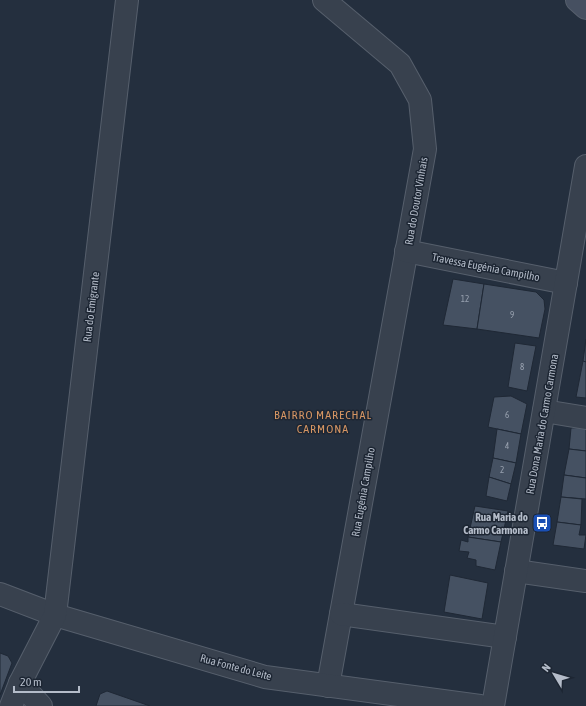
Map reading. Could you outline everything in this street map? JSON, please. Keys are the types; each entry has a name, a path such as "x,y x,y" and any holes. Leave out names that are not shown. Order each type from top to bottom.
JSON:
{"main road":[{"path":"577,0 586,8"}],"street":[{"name":"Rua do Emigrante","path":"55,615 127,0"},
{"name":"Rua do Doutor Vinhais","path":"324,0 400,64 420,100 425,149 406,251"},
{"name":"Rua Dona Maria do Carmo Carmona","path":"493,706 586,166"},
{"name":"Travessa Eugénia Campilho","path":"406,251 566,283"},
{"name":"Rua Eugénia Campilho","path":"328,686 406,251"},
{"path":"544,411 586,418"},
{"path":"516,571 586,581"},
{"name":"Rua Fonte do Leite","path":"0,594 55,615 265,677 480,706"},
{"path":"341,614 505,637"},
{"path":"11,706 20,683 55,615"},
{"path":"20,683 41,706"}],"building":[{"path":"453,279 484,284 477,329 443,325"},
{"path":"484,284 536,292 544,300 545,309 539,338 477,329"},
{"path":"586,339 586,362 583,361"},
{"path":"515,343 536,346 527,391 508,387"},
{"path":"583,361 586,362 586,398 576,397"},
{"path":"511,396 527,404 521,434 488,427 494,397"},
{"path":"586,427 586,451 569,449 571,428"},
{"path":"497,429 521,434 516,463 493,458"},
{"path":"569,449 586,451 586,478 564,475"},
{"path":"493,458 516,463 511,484 489,477"},
{"path":"564,475 586,478 586,499 561,497"},
{"path":"489,477 511,484 507,501 486,496"},
{"path":"561,497 582,499 581,525 557,522"},
{"path":"475,506 508,511 501,542 468,537"},
{"path":"557,522 581,525 579,535 586,535 584,549 553,545"},
{"path":"468,537 501,542 495,570 476,566 476,560 467,558 469,552 459,551 461,540 468,542"},
{"path":"450,575 488,583 482,619 444,612"},
{"path":"0,653 8,656 12,663 0,695"},
{"path":"107,691 150,706 96,706 100,694"}],"place":[{"name":"Rua Maria do Carmo Carmona","path":"542,523"}],"district":[{"name":"BAIRRO MARECHAL CARMONA","path":"323,422"}]}
